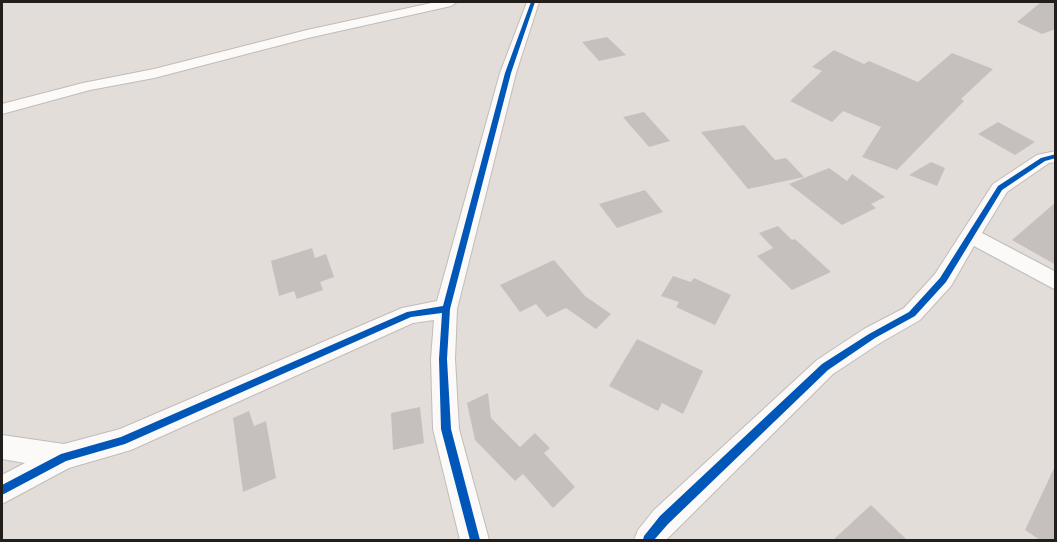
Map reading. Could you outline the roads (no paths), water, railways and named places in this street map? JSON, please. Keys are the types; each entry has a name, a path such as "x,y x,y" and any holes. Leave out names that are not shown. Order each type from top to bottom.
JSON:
{"street":[{"path":"2,109 88,86 154,73 307,34 451,2"},
{"path":"475,540 446,429 443,359 446,309 508,73 533,2"},
{"path":"648,540 664,520 825,367 872,336 912,314 943,280 1000,188 1043,159 1056,156"},
{"path":"972,236 1056,282"},
{"path":"2,490 64,457 122,441 410,314 446,309"},
{"path":"2,447 64,457"}]}
